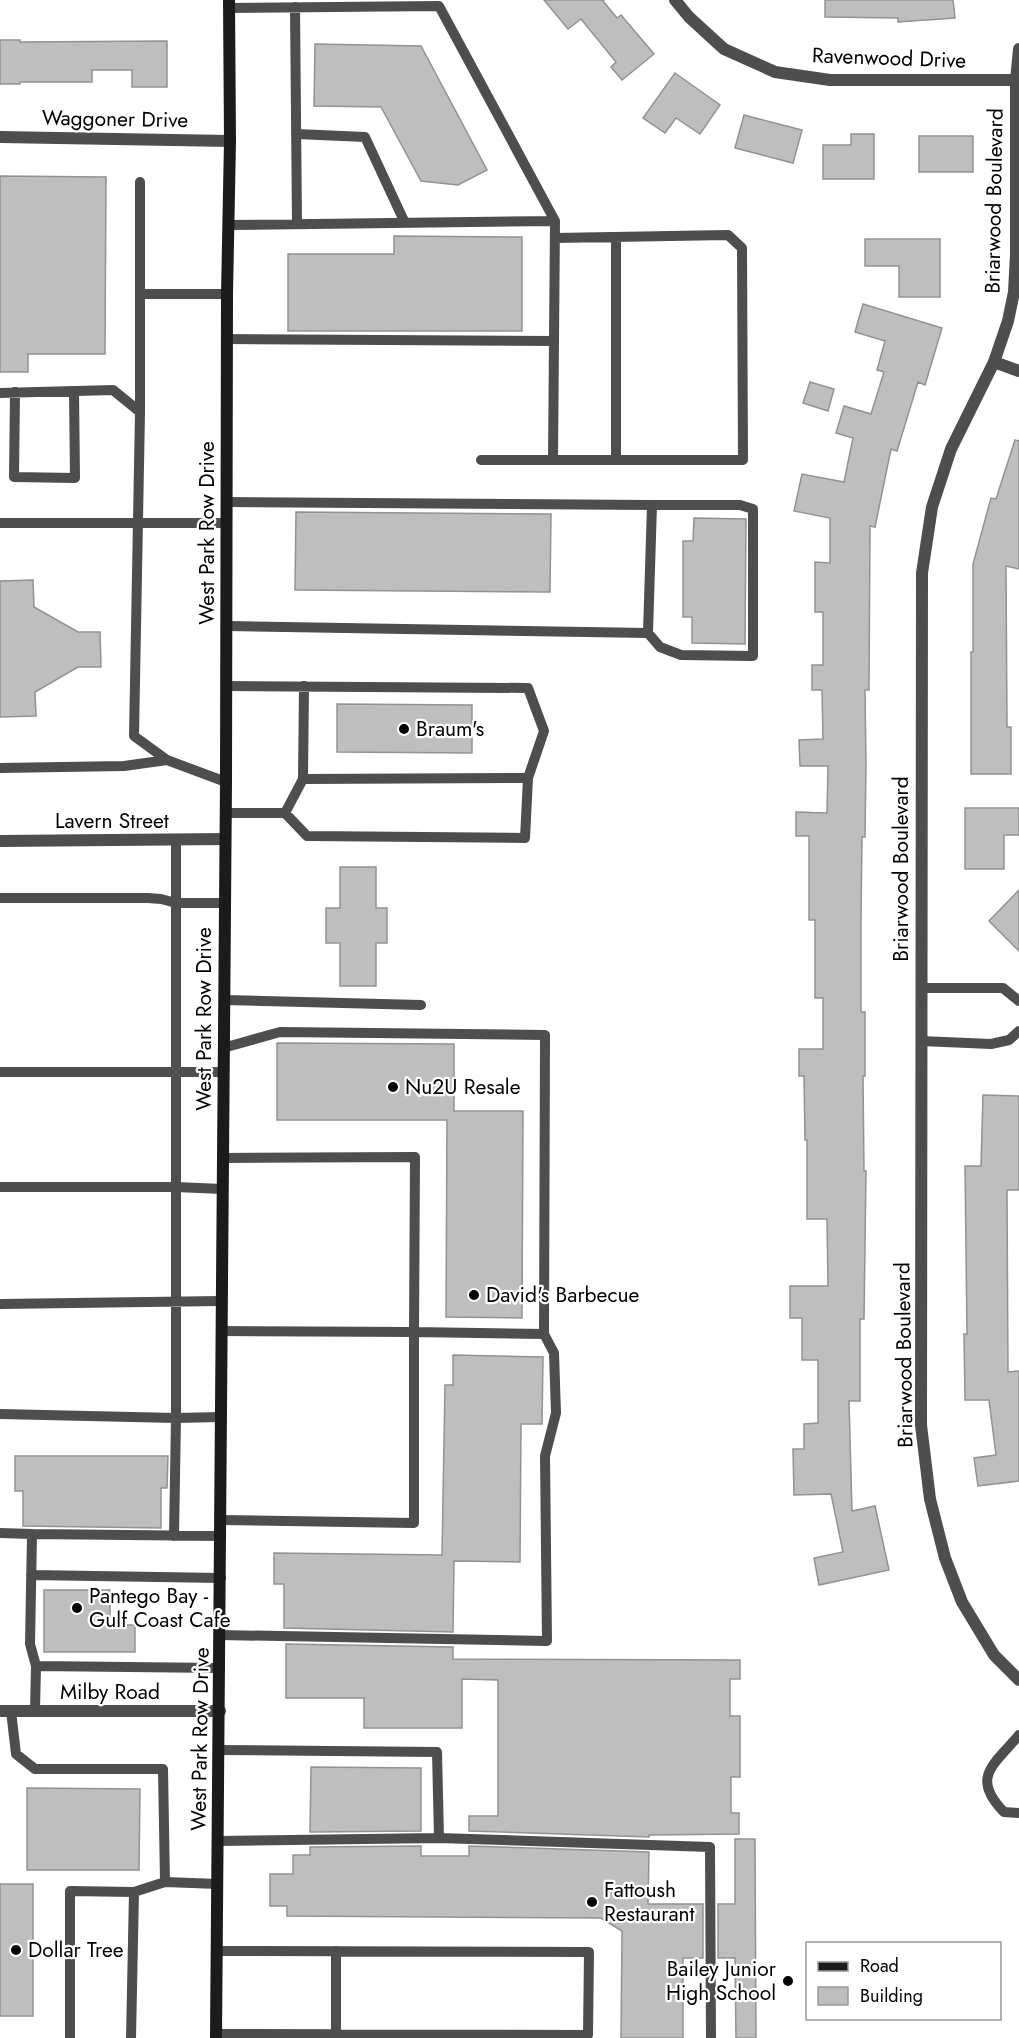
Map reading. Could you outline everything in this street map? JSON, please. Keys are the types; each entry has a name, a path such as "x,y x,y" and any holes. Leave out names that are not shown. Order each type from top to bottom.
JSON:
{"main road":[{"name":"West Park Row Drive","path":"216,2036 226,782 229,4"}],"street":[{"name":"Ravenwood Drive","path":"675,0 689,17 724,49 775,72 830,80 1017,80"},
{"name":"Briarwood Boulevard","path":"1019,49 1014,292 1008,321 994,362 948,459 932,507 922,573 921,988 921,1425 930,1499 945,1558 962,1602 993,1655 1019,1680"},
{"name":"Waggoner Drive","path":"0,137 230,141"},
{"path":"994,362 1019,371"},
{"name":"Lavern Street","path":"0,841 225,839"},
{"name":"Milby Road","path":"5,1711 220,1711"}],"lane":[{"path":"229,4 295,7 440,6 555,221 553,459"},
{"path":"295,7 297,224"},
{"path":"296,134 365,137 405,223"},
{"path":"140,182 140,412 134,736 167,760 226,782"},
{"path":"229,225 555,221"},
{"path":"482,460 743,459 742,248 728,235 555,238"},
{"path":"616,237 616,459"},
{"path":"141,294 227,294"},
{"path":"227,339 554,341"},
{"path":"0,393 113,390 140,412"},
{"path":"15,392 14,477 75,478 74,391"},
{"path":"227,502 740,505 753,509 753,656 681,655 660,647 648,633 652,506"},
{"path":"0,523 227,523"},
{"path":"226,626 648,633"},
{"path":"225,813 285,813 308,836 525,838 528,778 544,731 528,688 226,686"},
{"path":"285,813 303,779 304,686"},
{"path":"0,768 124,766 167,760"},
{"path":"303,779 528,778"},
{"path":"174,1536 176,840"},
{"path":"0,898 161,899 176,903 224,903"},
{"path":"921,988 1003,988 1019,1001"},
{"path":"224,1000 422,1005"},
{"path":"921,1041 991,1044 1009,1040 1019,1031"},
{"path":"220,1635 547,1641 545,1456 556,1413 554,1353 544,1334 545,1035 280,1032 223,1048"},
{"path":"0,1072 223,1072"},
{"path":"220,1520 414,1523 416,1157 222,1158"},
{"path":"0,1187 222,1189"},
{"path":"0,1304 221,1301"},
{"path":"221,1331 544,1334"},
{"path":"0,1414 220,1418"},
{"path":"0,1533 220,1536"},
{"path":"32,1534 30,1644 36,1666 35,1711"},
{"path":"31,1575 220,1578"},
{"path":"36,1666 220,1668"},
{"path":"5,1711 16,1754 35,1769 163,1769 165,1882"},
{"path":"1019,1735 988,1771 986,1787 992,1799 1004,1812 1019,1813"},
{"path":"219,1750 437,1752 439,1838"},
{"path":"218,1841 439,1838 710,1847 711,2038"},
{"path":"70,2038 70,1891 134,1892 165,1882 218,1884"},
{"path":"131,2038 134,1892"},
{"path":"216,2036 588,2037 589,1952 217,1951"},
{"path":"336,1952 336,2036"}],"building":[{"path":"544,0 604,0 617,18 621,15 654,54 622,80 611,67 616,62 581,19 568,29"},
{"path":"825,0 953,0 955,18 898,22 898,18 825,17"},
{"path":"0,40 20,40 20,42 167,41 167,87 132,87 132,70 92,70 92,82 0,84"},
{"path":"315,44 421,46 487,170 458,185 421,181 381,107 314,106"},
{"path":"675,73 720,105 700,134 676,118 665,133 643,118"},
{"path":"744,115 802,130 793,163 735,148"},
{"path":"851,134 874,134 874,179 823,179 823,145 851,145"},
{"path":"919,136 973,136 973,172 919,172"},
{"path":"0,176 106,177 105,354 28,354 28,372 0,372"},
{"path":"394,236 522,237 522,331 288,331 288,254 394,254"},
{"path":"865,239 940,239 940,297 899,297 899,266 865,266"},
{"path":"863,304 942,328 925,385 918,382 897,451 891,449 875,527 870,526 869,690 865,690 865,837 862,837 861,920 861,1012 865,1012 864,1319 860,1319 860,1401 849,1401 852,1511 875,1506 889,1570 819,1585 814,1558 843,1552 831,1494 794,1495 793,1449 804,1449 804,1424 818,1423 818,1360 802,1360 802,1318 790,1318 790,1286 828,1286 827,1219 807,1219 804,1076 799,1076 799,1049 823,1049 823,998 815,998 815,920 809,920 809,836 796,836 796,812 827,813 828,766 800,766 799,740 823,739 822,690 812,690 812,665 823,665 823,612 815,612 815,562 830,563 830,518 794,511 802,474 844,482 853,438 836,433 844,406 871,414 884,372 877,370 885,341 855,332"},
{"path":"810,382 834,389 828,411 803,403"},
{"path":"1015,440 1019,441 1019,569 1006,566 1007,727 1011,727 1011,774 971,774 973,564 991,498 996,499"},
{"path":"296,512 551,514 550,592 295,590"},
{"path":"694,518 746,519 745,644 692,643 692,617 683,617 683,541 693,541"},
{"path":"33,580 34,607 78,632 100,632 101,667 78,667 35,692 36,716 0,717 0,581"},
{"name":"Braum's","path":"337,704 472,705 472,753 337,752"},
{"path":"965,808 1019,808 1019,835 1004,835 1004,869 965,869"},
{"path":"340,867 376,867 376,908 387,908 387,943 376,943 376,986 340,986 340,943 326,943 326,908 340,908"},
{"path":"1019,890 1019,951 989,921"},
{"path":"277,1043 454,1044 454,1111 523,1111 522,1318 446,1317 447,1120 277,1120"},
{"path":"983,1095 1019,1096 1019,1190 1007,1190 1008,1372 1019,1371 1019,1481 978,1486 974,1458 996,1455 989,1400 965,1400 964,1334 967,1334 965,1166 981,1166"},
{"path":"453,1355 543,1357 542,1424 521,1424 520,1562 454,1561 453,1632 284,1628 284,1584 274,1584 274,1553 442,1555 445,1385 453,1385"},
{"path":"15,1456 168,1456 167,1488 161,1488 161,1528 23,1526 23,1491 15,1491"},
{"name":"Pantego Bay - Gulf Coast Cafe","path":"44,1590 110,1590 110,1625 135,1625 135,1652 44,1652"},
{"path":"286,1644 453,1647 453,1659 740,1660 740,1679 730,1679 730,1716 740,1716 740,1777 731,1777 731,1813 739,1813 739,1834 649,1835 649,1837 469,1831 469,1816 498,1816 498,1680 462,1679 462,1728 364,1728 364,1698 286,1698"},
{"path":"311,1767 421,1768 421,1831 310,1832"},
{"path":"27,1788 140,1789 139,1870 27,1870"},
{"path":"735,1839 755,1839 756,2038 736,2038 735,1958 718,1958 718,1904 735,1904"},
{"path":"421,1846 421,1856 469,1856 469,1846 649,1852 648,1904 703,1904 703,1958 683,1958 683,2038 621,2038 622,1931 601,1918 287,1916 287,1906 270,1906 270,1874 293,1874 293,1855 310,1855 310,1847"},
{"name":"Dollar Tree","path":"0,1884 33,1884 33,2016 0,2016"}],"place":[{"name":"Braum's","path":"404,729"},
{"name":"Nu2U Resale","path":"393,1087"},
{"name":"David's Barbecue","path":"474,1295"},
{"name":"Pantego Bay - Gulf Coast Cafe","path":"77,1608"},
{"name":"Fattoush Restaurant","path":"592,1902"},
{"name":"Dollar Tree","path":"16,1950"},
{"name":"Bailey Junior High School","path":"788,1981"}]}
